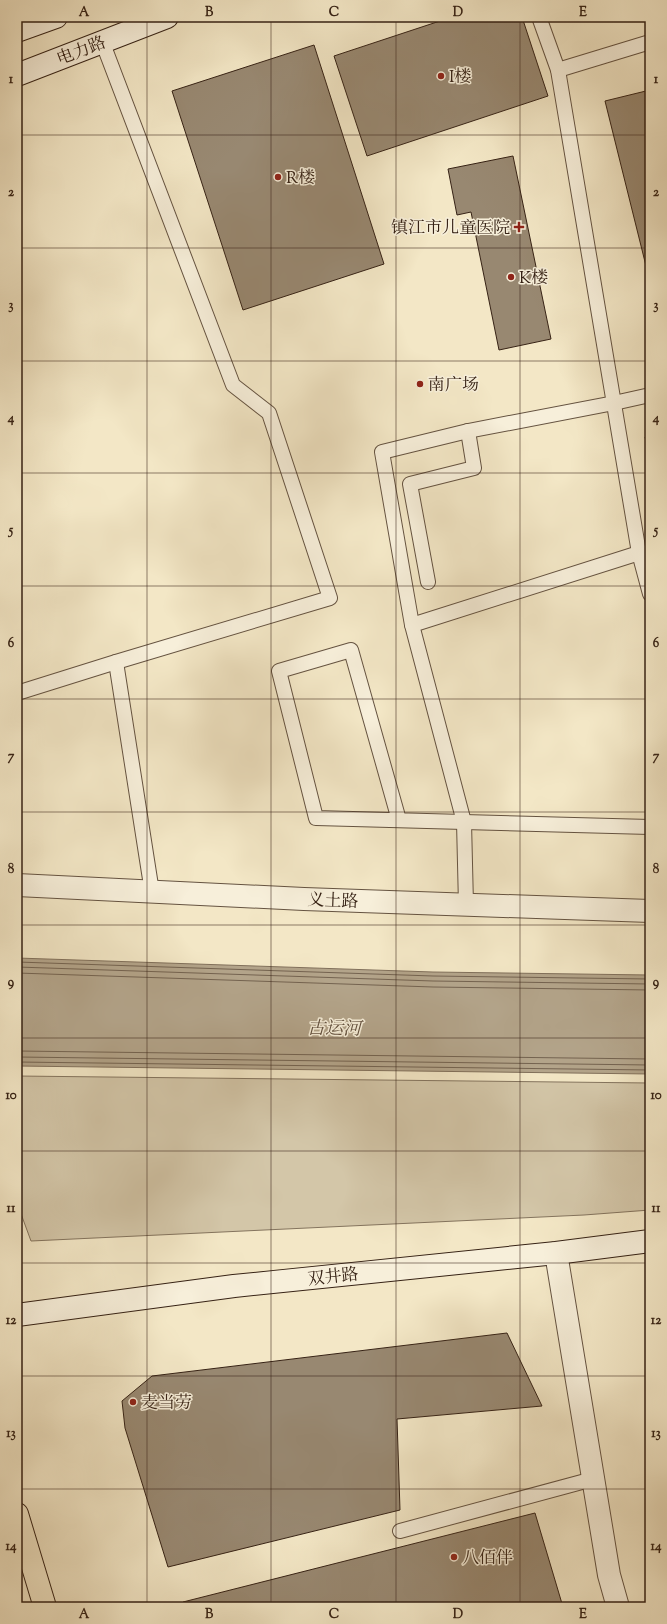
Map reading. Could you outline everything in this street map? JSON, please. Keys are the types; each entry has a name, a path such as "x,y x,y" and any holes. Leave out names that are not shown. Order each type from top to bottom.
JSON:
{"main road":[{"path":"17,1514 45,1607"}],"street":[{"path":"17,31 56,17"},
{"name":"电力路","path":"17,75 167,17"},
{"name":"义土路","path":"17,885 304,899 650,911"},
{"name":"双井路","path":"17,1315 234,1286 650,1241"},
{"path":"556,1252 609,1574 618,1607"}],"lane":[{"path":"539,17 558,70 638,553 650,594"},
{"path":"17,693 330,598 269,413 233,385 102,41"},
{"path":"558,70 650,42"},
{"path":"466,905 464,822 412,625 382,452 468,431 650,395"},
{"path":"428,582 410,484 474,468 468,431"},
{"path":"412,625 638,553"},
{"path":"399,820 351,650 279,671 316,818 650,827"},
{"path":"116,662 152,892"},
{"path":"400,1532 593,1479"}],"shaded area":[{"path":"17,1076 650,1083 650,1210 584,1215 31,1241 17,1203"}],"water":[{"name":"古运河","path":"17,958 433,972 650,975 650,1074 17,1066"}],"building":[{"name":"I楼","path":"452,17 522,17 548,96 367,156 334,56"},
{"name":"R楼","path":"314,45 384,264 243,310 172,91"},
{"path":"650,90 650,282 605,101"},
{"name":"K楼","path":"513,156 551,339 499,350 471,212 457,215 448,169"},
{"path":"650,435 650,457 645,437"},
{"path":"507,1333 542,1406 397,1419 400,1510 168,1567 125,1428 122,1401 152,1376"},
{"name":"八佰伴","path":"535,1513 563,1607 184,1607 183,1602"}],"place":[{"name":"I楼","path":"441,76"},
{"name":"R楼","path":"278,177"},
{"name":"镇江市儿童医院","path":"519,227"},
{"name":"K楼","path":"511,277"},
{"name":"南广场","path":"420,384"},
{"name":"麦当劳","path":"133,1402"},
{"name":"八佰伴","path":"454,1557"}]}
